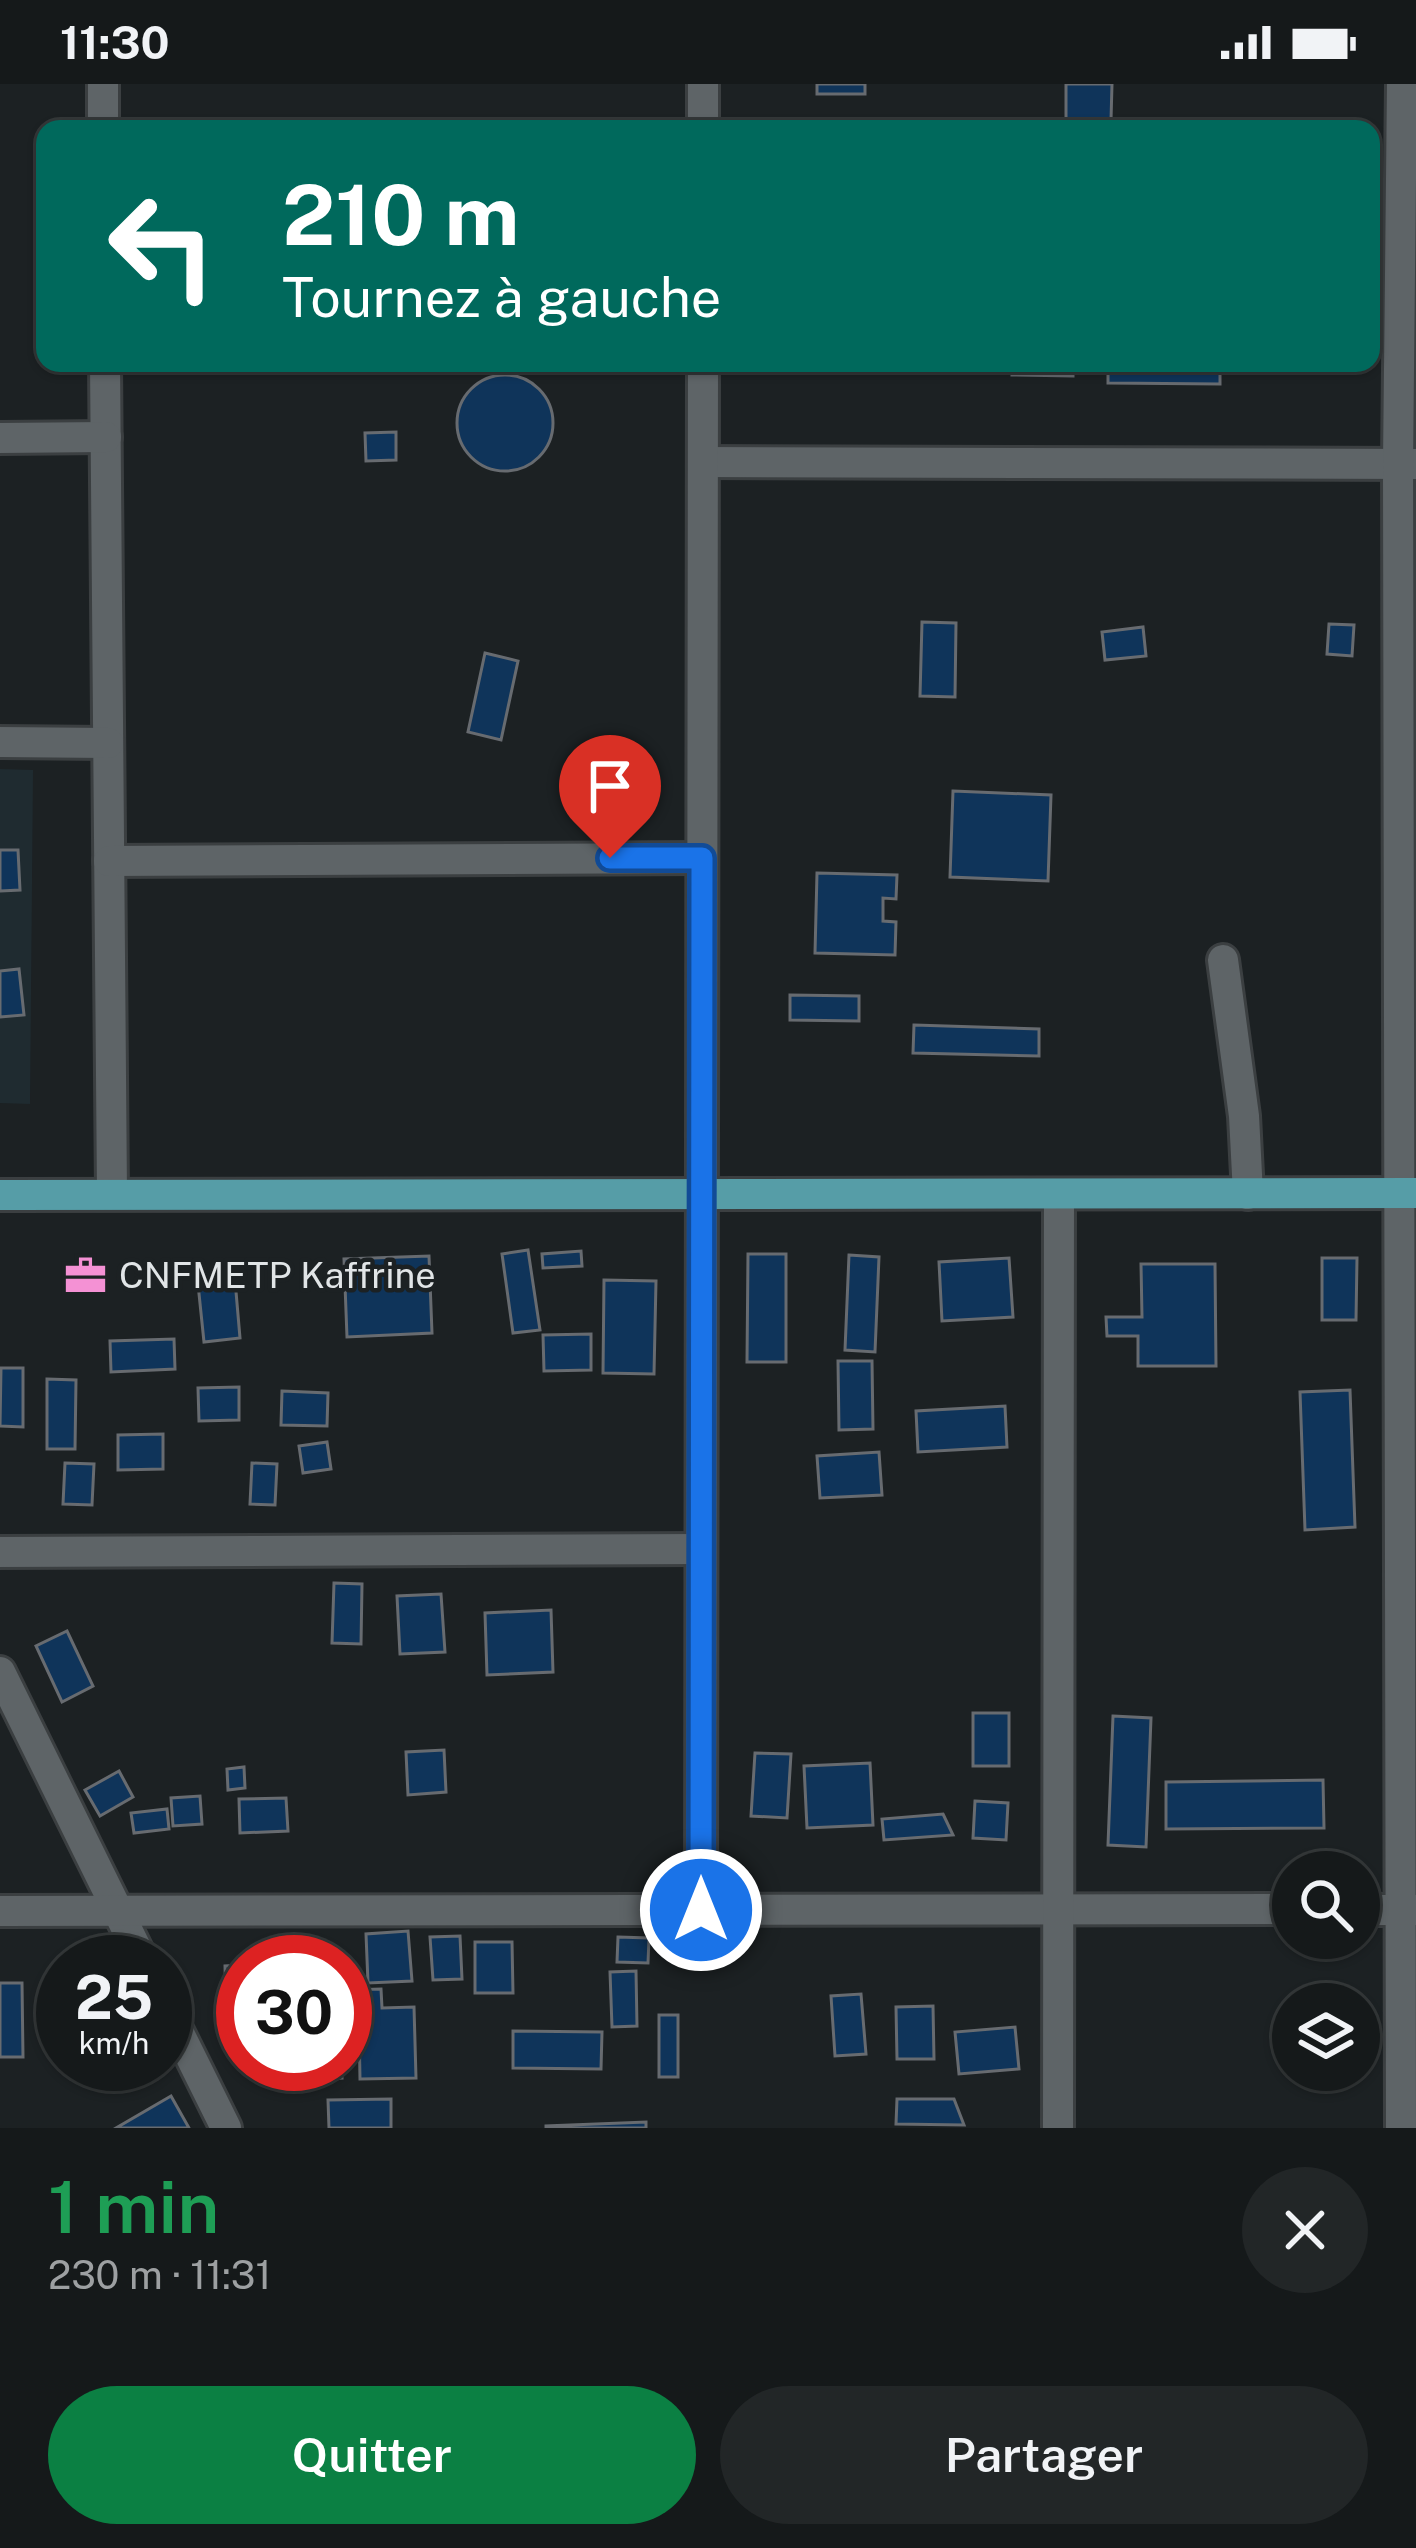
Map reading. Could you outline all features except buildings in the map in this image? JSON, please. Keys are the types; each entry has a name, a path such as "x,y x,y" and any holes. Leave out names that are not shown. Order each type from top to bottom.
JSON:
{"main road":[{"path":"0,1195 1408,1193"}],"street":[{"path":"103,84 104,120"},
{"path":"703,84 703,120"},
{"path":"1401,2128 1408,1910 1407,464 1402,84"},
{"path":"105,372 112,1195"},
{"path":"701,1910 703,372"},
{"path":"0,438 106,437"},
{"path":"703,462 1407,464"},
{"path":"0,742 108,742"},
{"path":"109,861 702,858"},
{"path":"1223,960 1244,1116 1248,1193"},
{"path":"1058,2128 1059,1193"},
{"path":"0,1552 701,1550"},
{"path":"0,1672 130,1935"},
{"path":"0,1911 1272,1910"},
{"path":"192,2060 226,2128"}],"shaded area":[{"path":"0,769 33,770 30,1104 0,1103"}],"place":[{"name":"CNFMETP Kaffrine","path":"85,1275"}],"route":[{"path":"610,858 702,858 701,1910"}]}
